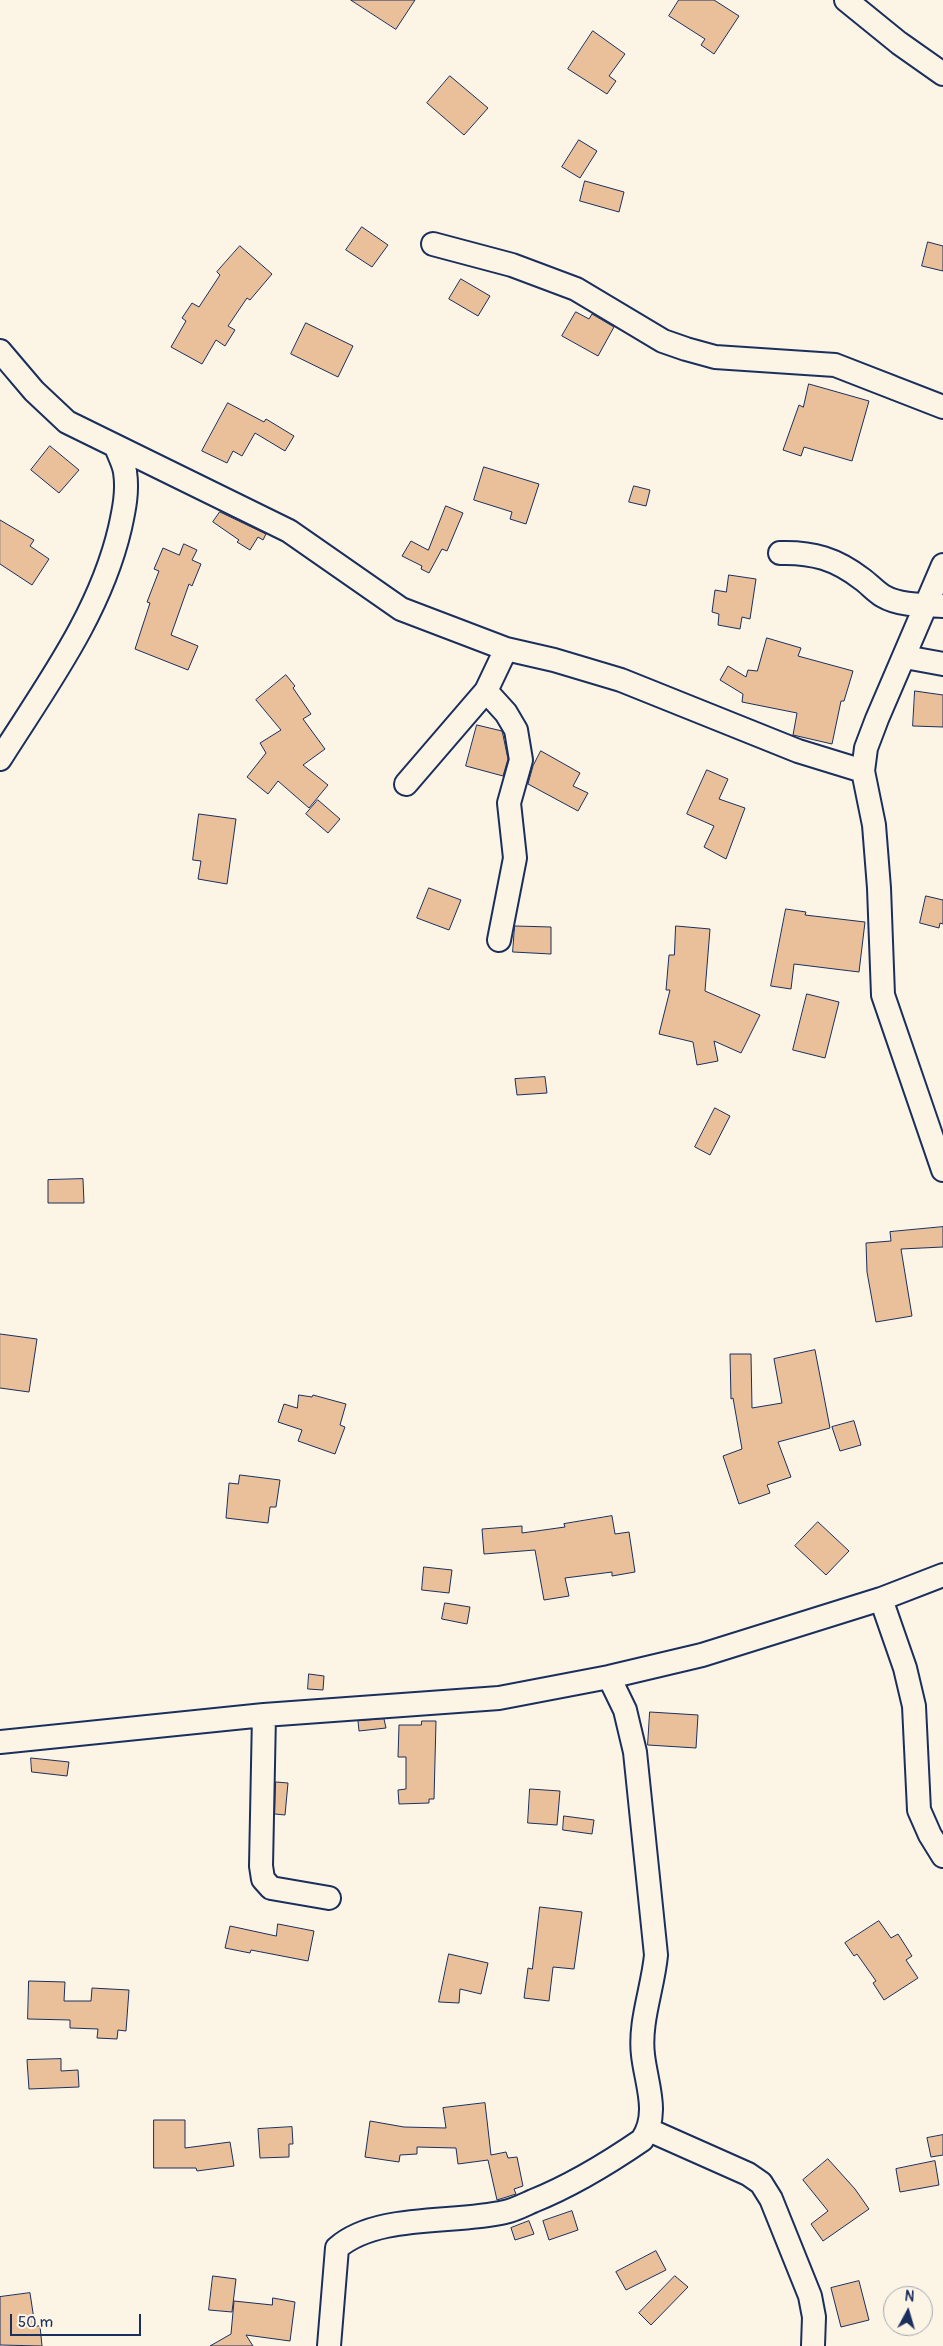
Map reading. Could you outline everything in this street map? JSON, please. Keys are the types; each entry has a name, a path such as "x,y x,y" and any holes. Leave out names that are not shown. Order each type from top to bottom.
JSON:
{"street":[{"path":"846,0 899,43 943,74"},
{"path":"433,244 512,265 576,289 663,341 686,349 715,356 835,365 943,407"},
{"path":"0,351 34,391 67,422 289,531 401,609 506,650 554,660 621,680 798,752 863,771"},
{"path":"0,759 75,641 104,582 126,504 125,472 116,447"},
{"path":"780,554 806,553 826,558 848,568 882,596 901,603 934,606"},
{"path":"943,565 934,606 904,657 866,748 863,771 874,825 883,995 943,1170"},
{"path":"406,784 486,691 506,650"},
{"path":"904,657 943,664"},
{"path":"486,691 506,713 516,730 520,760 509,803 515,858 499,940"},
{"path":"0,1742 264,1715 499,1698 609,1677 702,1655 881,1599 943,1575"},
{"path":"881,1599 906,1668 914,1706 919,1810 930,1835 943,1856"},
{"path":"329,2346 337,2248 349,2238 393,2225 474,2219 508,2212 570,2186 642,2140 649,2130 652,2113 642,2052 644,2026 654,1981 656,1956 635,1752 625,1710 609,1677"},
{"path":"264,1715 260,1866 263,1880 271,1888 329,1898"},
{"path":"649,2130 748,2174 760,2183 771,2199 810,2296 814,2317 812,2346"}],"building":[{"path":"351,0 415,0 396,29"},
{"path":"679,0 714,0 739,16 714,54 701,45 705,39 669,16"},
{"path":"593,31 625,54 609,76 616,81 607,94 568,69"},
{"path":"450,76 488,108 464,135 427,103"},
{"path":"579,140 597,151 580,178 562,167"},
{"path":"585,181 624,192 619,212 580,201"},
{"path":"362,227 388,245 372,267 346,250"},
{"path":"928,242 943,246 943,271 922,266"},
{"path":"240,246 272,274 250,300 247,298 228,326 235,330 225,346 216,340 202,364 171,347 186,321 182,318 192,303 199,307 220,275 217,272"},
{"path":"461,279 490,296 478,316 449,299"},
{"path":"576,312 589,319 592,314 614,327 598,356 562,336"},
{"path":"306,323 353,346 338,377 291,354"},
{"path":"809,384 869,401 852,461 804,447 801,456 783,450 799,405 803,407"},
{"path":"228,403 264,422 266,419 294,436 285,451 255,433 242,456 233,451 227,463 202,451"},
{"path":"50,446 79,470 59,493 31,470"},
{"path":"484,467 539,484 526,524 510,519 512,512 474,500"},
{"path":"634,486 650,490 646,506 629,502"},
{"path":"446,506 463,513 447,551 442,549 429,573 421,569 422,566 402,556 411,541 428,550"},
{"path":"220,512 266,534 263,540 258,537 250,550 237,542 239,540 213,522"},
{"path":"0,520 34,540 30,546 49,559 32,585 0,564"},
{"path":"184,544 197,550 192,560 201,564 192,586 189,584 171,635 198,646 188,670 135,649 150,603 147,602 159,571 154,569 163,548 179,555"},
{"path":"729,575 756,579 750,619 742,617 740,629 718,625 719,614 712,612 715,590 726,592"},
{"path":"767,638 801,648 798,656 853,671 844,701 841,701 832,744 793,735 797,713 742,702 743,694 720,680 728,666 746,677 748,670 757,671"},
{"path":"286,675 295,686 293,688 311,714 303,719 325,749 303,765 328,785 309,808 278,781 268,794 247,777 266,753 260,743 281,730 256,700"},
{"path":"915,691 943,695 943,727 913,726"},
{"path":"477,725 502,731 508,759 503,776 466,766"},
{"path":"541,751 580,773 573,786 588,793 578,811 528,784 533,766"},
{"path":"707,770 728,779 719,799 745,808 726,859 704,847 714,826 687,814"},
{"path":"318,800 340,819 328,833 306,814"},
{"path":"199,814 236,819 227,884 198,879 201,861 193,860"},
{"path":"429,888 461,900 449,930 417,918"},
{"path":"926,896 943,900 943,924 940,923 939,928 920,923"},
{"path":"786,909 806,912 805,915 865,922 859,972 794,964 791,989 771,986"},
{"path":"515,926 551,927 551,954 513,952"},
{"path":"676,926 710,929 705,991 760,1015 741,1053 714,1041 718,1061 697,1065 693,1042 659,1034 670,990 666,990 669,955 674,955"},
{"path":"807,994 839,1002 825,1058 793,1050"},
{"path":"545,1077 547,1093 517,1095 515,1079"},
{"path":"715,1108 730,1116 710,1155 695,1147"},
{"path":"83,1179 84,1203 48,1203 48,1180"},
{"path":"943,1227 943,1247 901,1249 912,1316 876,1322 867,1272 866,1243 891,1241 890,1232"},
{"path":"0,1334 37,1339 29,1392 0,1388"},
{"path":"815,1350 830,1428 778,1442 791,1477 767,1485 770,1493 739,1504 723,1456 742,1449 733,1398 731,1399 730,1354 751,1354 752,1408 782,1403 774,1359"},
{"path":"299,1395 312,1397 313,1395 346,1404 340,1425 345,1427 335,1454 298,1441 302,1430 278,1422 284,1404 297,1408"},
{"path":"854,1421 861,1445 840,1451 832,1427"},
{"path":"240,1475 280,1480 276,1507 270,1507 268,1523 226,1518 229,1483 238,1484"},
{"path":"612,1516 615,1534 629,1532 635,1572 612,1576 612,1572 565,1578 569,1596 544,1600 535,1550 484,1554 482,1529 522,1526 522,1533 565,1527 564,1524"},
{"path":"818,1522 849,1551 826,1575 795,1546"},
{"path":"424,1567 452,1570 449,1593 422,1590"},
{"path":"445,1603 470,1607 467,1624 442,1619"},
{"path":"309,1674 324,1676 323,1690 308,1689"},
{"path":"650,1712 698,1715 696,1748 648,1745"},
{"path":"384,1719 386,1728 359,1731 358,1721"},
{"path":"422,1721 436,1721 434,1799 429,1799 429,1803 399,1804 398,1790 406,1789 406,1757 398,1757 399,1725 421,1725"},
{"path":"31,1758 69,1762 67,1776 32,1772"},
{"path":"276,1782 288,1783 285,1815 275,1814"},
{"path":"530,1789 560,1791 557,1825 528,1823"},
{"path":"564,1816 594,1820 592,1834 563,1830"},
{"path":"540,1907 582,1912 574,1969 553,1967 549,2001 524,1998 528,1968 532,1969"},
{"path":"879,1921 891,1938 898,1934 912,1956 906,1960 918,1978 884,2000 873,1983 876,1981 857,1954 854,1956 845,1943"},
{"path":"278,1924 314,1931 308,1961 251,1950 250,1953 225,1948 230,1926 276,1936"},
{"path":"449,1954 488,1963 481,1994 460,1989 459,2003 439,2002"},
{"path":"29,1981 65,1982 64,2001 91,2001 92,1988 129,1990 126,2031 118,2030 117,2039 97,2038 98,2029 70,2028 70,2020 28,2019"},
{"path":"61,2059 61,2071 78,2070 79,2087 29,2089 27,2060"},
{"path":"485,2103 491,2155 506,2152 508,2158 517,2157 523,2186 514,2189 516,2194 497,2200 488,2160 458,2164 456,2148 417,2147 417,2154 400,2155 399,2162 365,2157 370,2121 404,2127 446,2128 443,2108"},
{"path":"154,2120 185,2120 185,2148 230,2142 234,2166 197,2171 196,2168 154,2168"},
{"path":"292,2127 293,2144 289,2144 289,2157 260,2158 258,2129"},
{"path":"943,2135 943,2155 931,2157 927,2138"},
{"path":"828,2159 855,2189 869,2209 823,2241 811,2224 828,2211 803,2180"},
{"path":"935,2161 939,2185 900,2192 896,2169"},
{"path":"572,2211 578,2230 549,2240 543,2221"},
{"path":"529,2221 534,2234 515,2240 511,2228"},
{"path":"656,2251 666,2270 626,2290 616,2272"},
{"path":"213,2276 236,2279 232,2312 209,2310"},
{"path":"675,2276 688,2287 651,2325 639,2313"},
{"path":"859,2281 869,2320 841,2327 831,2288"},
{"path":"30,2293 35,2326 40,2326 42,2346 0,2345 0,2297"},
{"path":"273,2298 295,2302 290,2341 246,2335 253,2346 210,2346 231,2334 234,2301 272,2305"}]}
